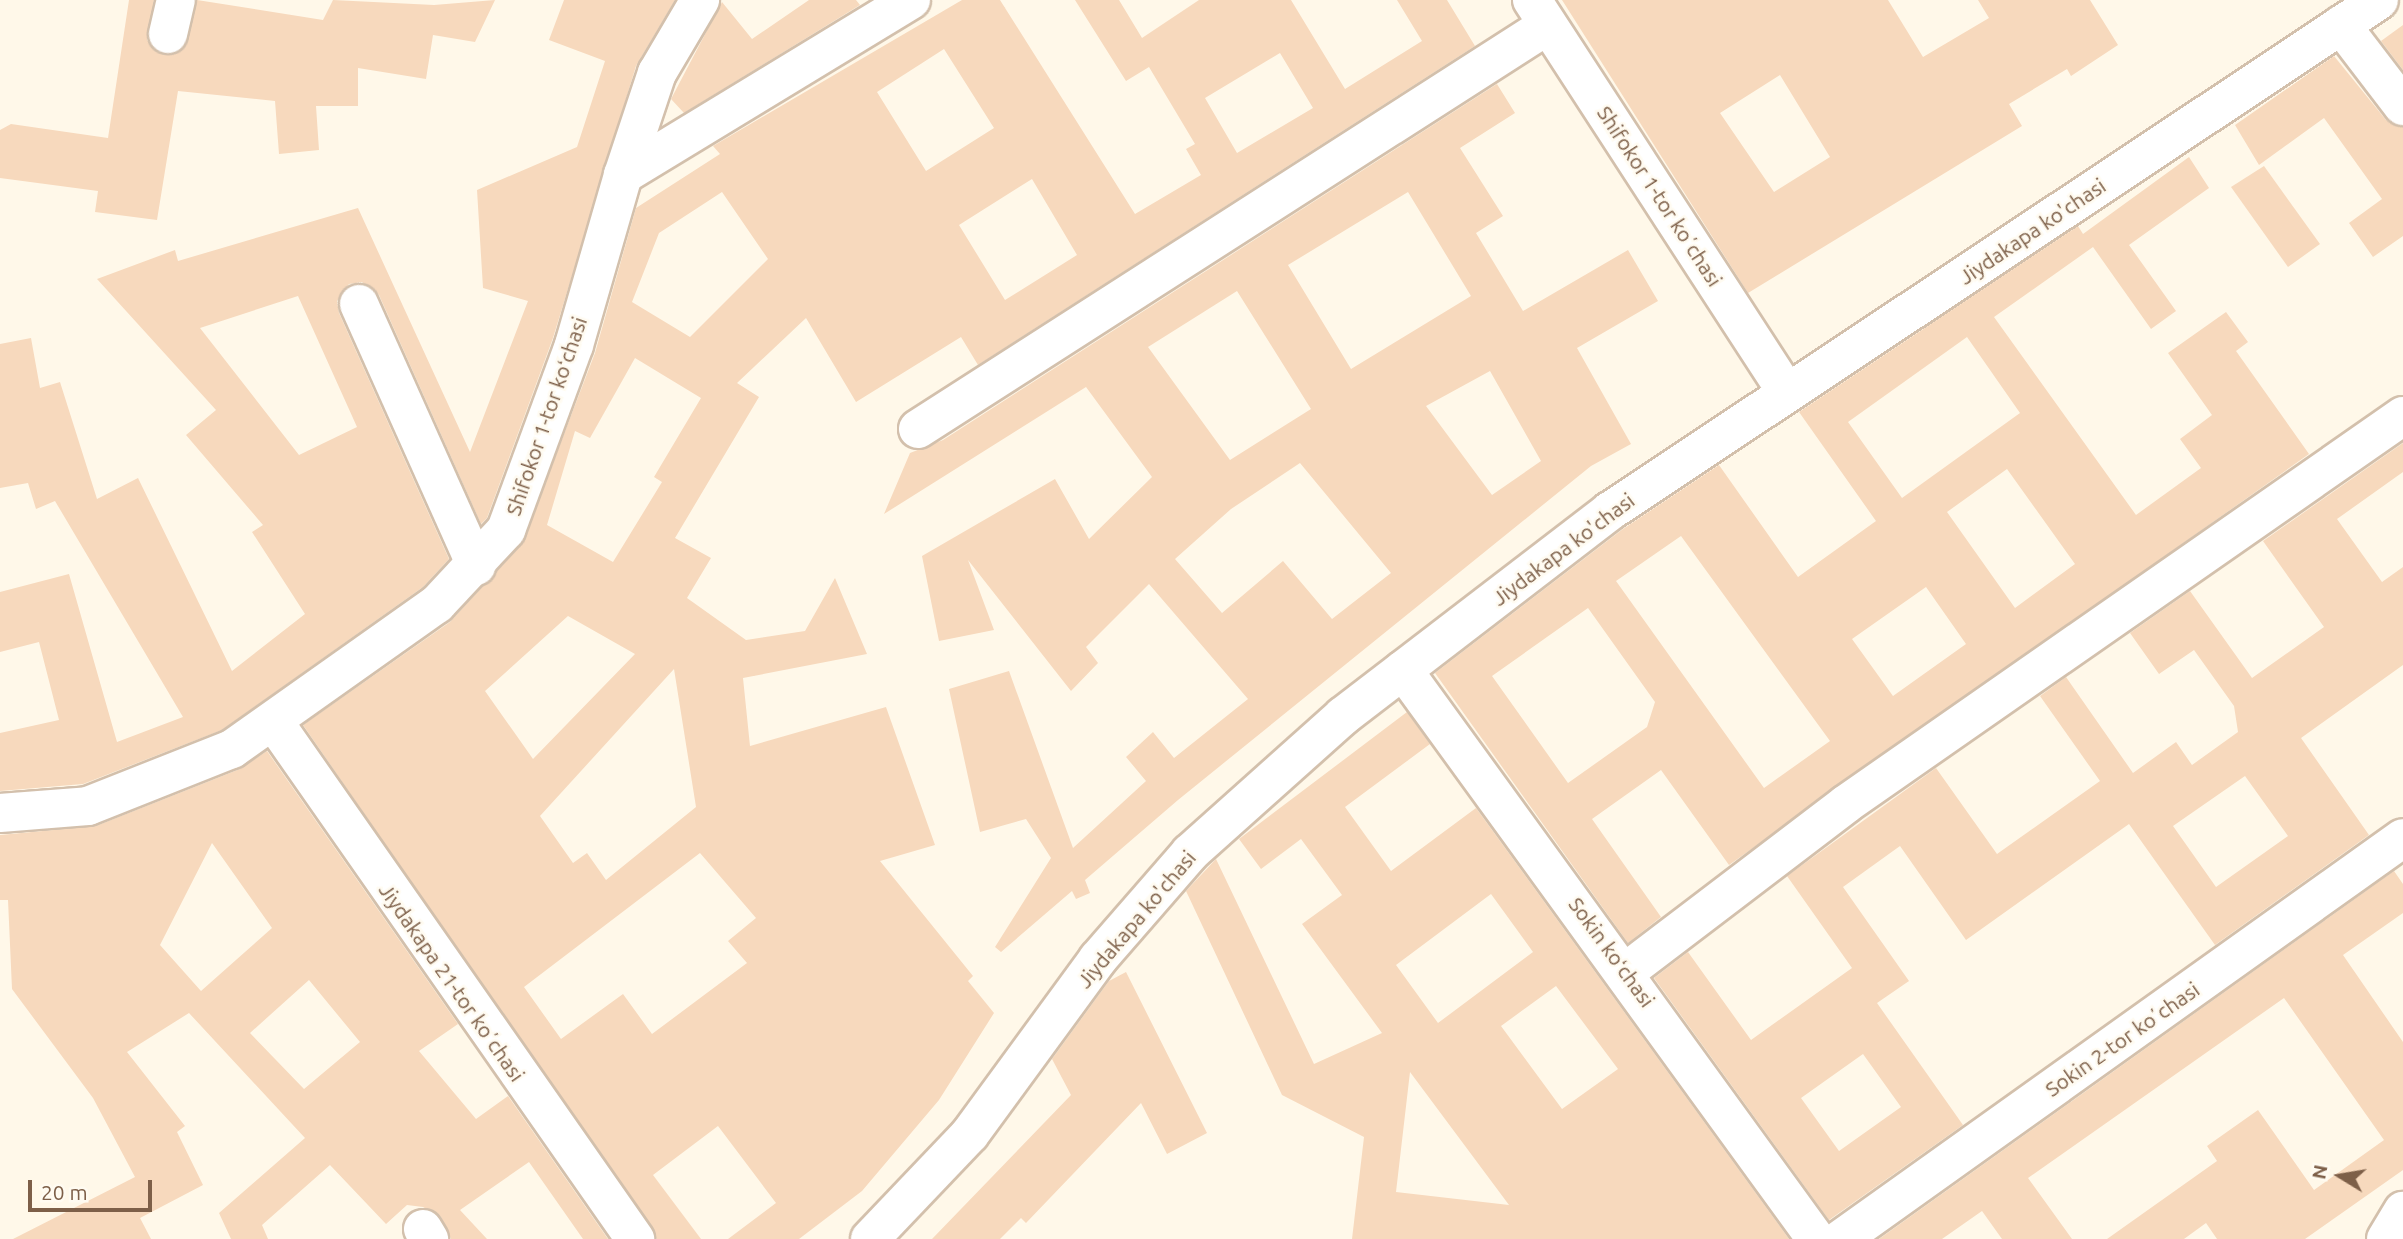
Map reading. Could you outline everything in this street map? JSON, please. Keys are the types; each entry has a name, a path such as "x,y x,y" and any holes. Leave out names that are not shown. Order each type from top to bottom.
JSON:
{"street":[{"name":"Shifokor 1-tor koʻchasi","path":"0,813 100,802 232,749 274,722 437,604 476,566 506,530 536,455 657,73 700,0"},
{"path":"623,175 911,0"},
{"name":"Jiydakapa ko'chasi","path":"870,1239 970,1135 1098,959 1190,853 1404,670 1611,511 2379,0"},
{"path":"918,429 1540,12"},
{"name":"Shifokor 1-tor koʼchasi","path":"1540,12 1787,393"},
{"path":"2341,25 2403,106"},
{"path":"359,304 476,566"},
{"path":"1627,971 1846,804 2403,416"},
{"name":"Sokin koʻchasi","path":"1404,670 1627,971 1816,1239"},
{"name":"Jiydakapa 21-tor koʼchasi","path":"274,722 635,1239"},
{"name":"Sokin 2-tor koʼchasi","path":"1840,1239 2403,838"},
{"path":"2386,1239 2403,1211"}],"building":[{"path":"129,0 154,0 147,40 164,55 184,48 197,0 323,20 333,0 434,5 495,0 475,42 433,35 426,79 358,68 358,106 316,106 319,150 279,154 275,101 178,91 157,220 95,212 98,191 0,178 0,130 11,124 108,138"},
{"path":"564,0 675,0 636,66 553,338 487,518 481,524 379,295 362,282 349,284 337,301 339,313 449,559 423,587 222,730 83,784 0,791 0,733 59,720 39,642 0,652 0,592 69,574 117,742 183,717 55,501 36,509 28,483 0,488 0,344 31,338 40,388 60,382 97,499 138,478 232,671 305,614 252,532 263,525 186,435 216,410 97,279 175,250 178,261 358,208 470,452 528,301 483,288 477,190 577,147 605,61 549,40","holes":["298,296 357,427 299,455 200,328"]},
{"path":"809,0 856,0 860,5 684,113 671,99 722,2 752,39"},
{"path":"962,0 1000,0 1135,214 1201,175 1186,149 1195,144 1149,67 1126,81 1075,0 1119,0 1142,38 1199,0 1291,0 1345,89 1422,41 1397,0 1447,0 1475,46 978,365 961,337 856,402 806,318 737,383 759,397 675,538 711,558 687,598 746,640 805,631 835,578 867,654 743,678 750,746 886,707 935,845 880,861 973,976 968,981 994,1013 939,1100 862,1191 799,1239 728,1239 776,1203 718,1126 653,1175 701,1239 657,1239 303,725 450,622 522,544 595,353 636,208 720,154 713,146","holes":["944,49 994,128 926,171 877,92","1280,53 1313,108 1237,153 1205,98","1032,179 1077,255 1005,300 959,225","722,192 768,259 690,337 632,302 659,233","635,358 701,398 654,477 662,482 613,562 547,525 575,431 590,438","568,616 635,654 533,759 485,691","674,669 696,807 606,880 587,853 573,863 540,816","700,853 756,918 728,941 747,963 652,1034 623,994 561,1039 524,987"]},
{"path":"1562,0 1888,0 1923,57 1989,18 1978,0 2090,0 2118,45 2071,76 2067,69 2009,104 2022,126 1748,293","holes":["1780,75 1830,157 1774,192 1720,113"]},
{"path":"2403,25 2403,70 2381,41"},
{"path":"2334,56 2386,120 2403,127 2403,236 2373,257 2349,223 2382,199 2324,118 2259,165 2235,125"},
{"path":"1497,84 1515,113 1460,148 1503,216 1476,233 1523,311 1628,250 1658,301 1577,348 1631,444 1591,466 1178,800 1085,880 1090,893 1076,899 1072,891 1001,952 995,947 1051,858 1026,819 980,832 949,689 1009,671 1073,848 1146,781 1126,757 1153,732 1174,758 1248,699 1149,584 1086,647 1098,663 1071,691 968,560 994,630 939,641 922,556 1055,479 1089,539 1152,477 1086,387 884,514 910,453 943,440","holes":["1408,192 1471,296 1351,369 1288,265","1237,291 1311,409 1230,460 1148,347","1490,371 1541,461 1492,495 1426,406","1300,463 1391,573 1332,619 1283,561 1222,613 1175,559 1231,509"]},
{"path":"2189,157 2209,188 2129,245 2176,311 2151,329 2093,247 1994,317 2136,515 2201,468 2180,439 2212,415 2168,353 2226,312 2248,342 2236,351 2309,454 1729,865 1661,770 1592,819 1661,917 1628,943 1435,673 1623,529 1719,465 1798,577 1876,521 1799,412 2078,226 2083,234","holes":["1967,337 2020,413 1902,498 1848,422","2007,469 2075,564 2015,608 1947,512","1681,536 1830,741 1764,788 1616,581","1926,587 1966,644 1893,696 1852,639","1588,608 1655,702 1647,727 1568,783 1492,676"]},
{"path":"2264,166 2320,244 2288,267 2231,187"},
{"path":"2403,443 2403,472 2337,519 2382,582 2403,567 2403,665 2301,738 2369,835 2215,945 2129,824 1966,940 1900,846 1843,887 1909,981 1877,1003 1963,1125 1829,1220 1654,978 1688,952 1751,1040 1852,968 1787,876 1936,768 1997,854 2100,781 2040,696 2066,677 2133,773 2176,742 2192,765 2238,732 2234,706 2194,650 2159,674 2130,633 2190,591 2252,678 2324,627 2263,541","holes":["2245,776 2288,836 2216,887 2173,826","1863,1054 1901,1107 1839,1151 1801,1098"]},
{"path":"1407,712 1430,744 1345,807 1391,871 1476,808 1789,1239 1352,1239 1364,1137 1282,1095 1186,891 1216,859 1314,1064 1382,1033 1302,924 1342,895 1301,839 1261,869 1239,839","holes":["1491,894 1533,952 1438,1023 1396,965","1556,986 1618,1069 1562,1109 1501,1026","1410,1072 1509,1205 1396,1192"]},
{"path":"267,751 458,1024 419,1051 476,1119 508,1096 608,1239 583,1239 529,1162 460,1210 487,1239 451,1239 441,1217 423,1207 407,1205 386,1224 330,1165 262,1225 268,1239 231,1239 219,1213 305,1138 189,1013 127,1052 185,1126 177,1132 203,1185 140,1218 151,1239 13,1239 135,1177 93,1098 12,989 8,900 0,900 0,835 96,826 240,769","holes":["212,843 272,928 201,991 160,945","309,980 360,1042 304,1089 250,1033"]},
{"path":"2394,871 2403,884 2403,913 2343,955 2403,1042 2403,1170 2305,1239 2217,1239 2206,1223 2184,1239 2107,1239 2217,1161 2207,1146 2258,1110 2314,1190 2384,1140 2284,998 2028,1178 2072,1239 2002,1239 1982,1211 1942,1239 1879,1239"},
{"path":"1126,972 1207,1133 1167,1154 1141,1103 1026,1223 1021,1218 1000,1239 932,1239 1071,1095 1052,1059 1109,981"}]}
